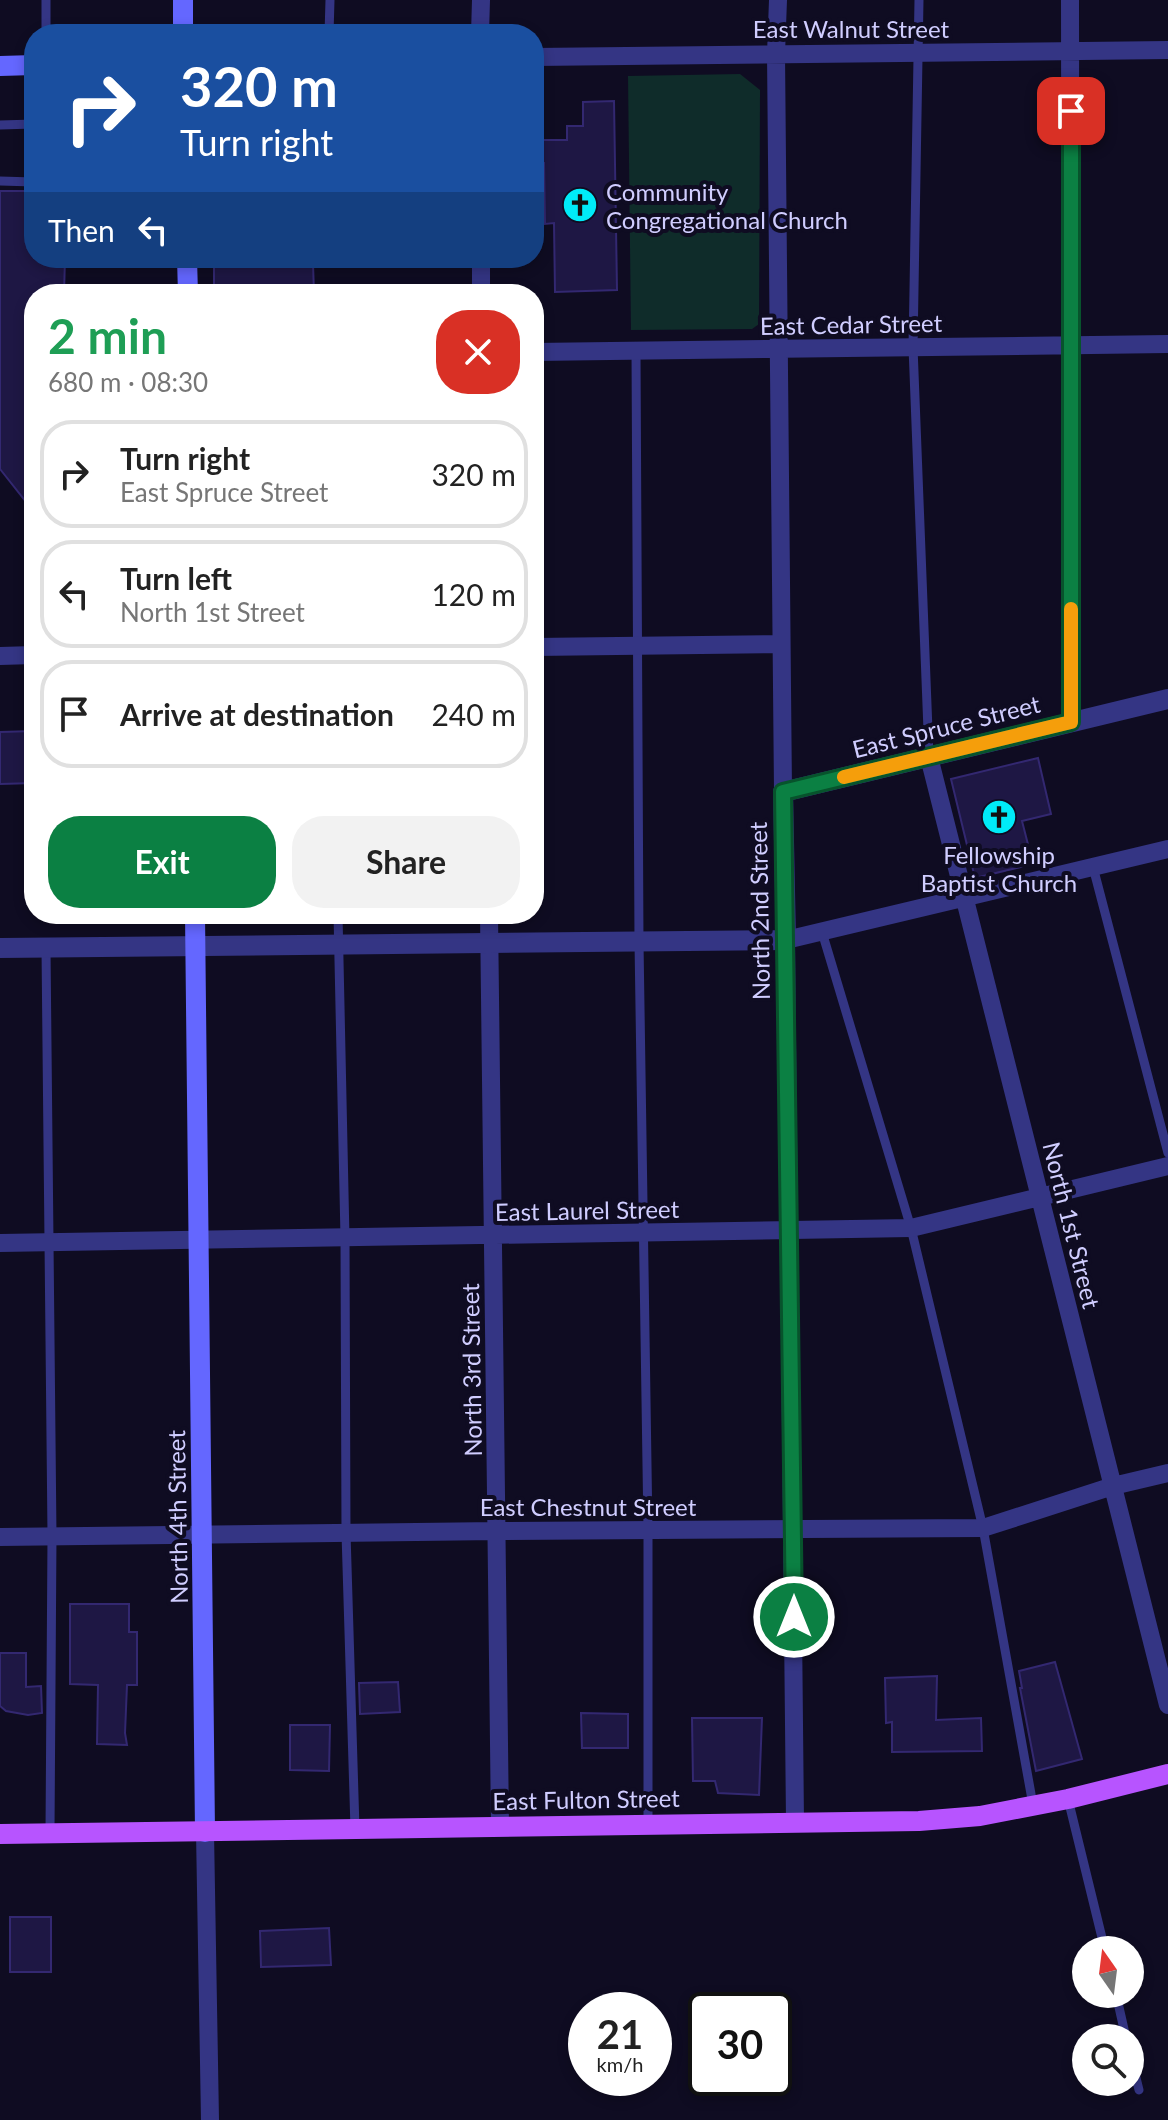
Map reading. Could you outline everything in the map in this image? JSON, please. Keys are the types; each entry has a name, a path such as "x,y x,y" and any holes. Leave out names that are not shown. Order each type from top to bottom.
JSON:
{"main road":[{"path":"183,0 183,24"},
{"path":"0,66 24,65"},
{"name":"North 4th Street","path":"195,924 205,1832"},
{"name":"East Fulton Street","path":"0,1834 919,1821 980,1816 1068,1799 1168,1774"}],"street":[{"path":"480,24 481,0"},
{"name":"North 2nd Street","path":"778,0 778,349 795,1822"},
{"path":"1070,0 1071,722"},
{"name":"East Walnut Street","path":"544,57 1168,50"},
{"name":"East Cedar Street","path":"544,352 1168,344"},
{"path":"544,647 781,644"},
{"path":"0,656 24,655"},
{"name":"East Spruce Street","path":"783,792 1168,699"},
{"name":"North 1st Street","path":"929,757 1168,1705"},
{"path":"0,948 786,940 1168,849"},
{"name":"North 3rd Street","path":"489,924 500,1826"},
{"name":"East Laurel Street","path":"0,1243 911,1228 1168,1166"},
{"name":"East Chestnut Street","path":"0,1537 983,1528 1113,1486 1168,1473"},
{"name":"North 4th Street","path":"205,1832 210,2120"}],"lane":[{"path":"46,0 46,24"},
{"path":"329,24 330,0"},
{"path":"919,0 913,347 929,757"},
{"path":"0,125 24,124"},
{"path":"0,181 24,182"},
{"path":"636,351 648,1824"},
{"path":"1093,867 1168,1153"},
{"path":"338,924 345,1238 346,1533 355,1829"},
{"path":"822,932 911,1228 983,1528 1033,1805"},
{"path":"46,948 52,1536 50,1833"},
{"path":"1068,1799 1102,1936"}],"green space":[{"path":"740,74 760,90 759,324 752,329 631,330 628,76"}],"building":[{"name":"Community Congregational Church","path":"614,101 617,290 555,292 554,223 545,224 544,140 567,140 567,126 583,126 583,102"},
{"path":"0,191 24,191 24,268 65,268 64,284 24,284 24,499 0,469"},
{"path":"214,268 313,268 314,284 214,284"},
{"path":"24,731 24,783 0,784 0,732"},
{"name":"Fellowship Baptist Church","path":"1038,758 1051,814 1022,821 1033,864 975,878 951,779"},
{"path":"70,1604 129,1604 129,1632 137,1632 137,1685 127,1685 127,1745 97,1744 98,1685 70,1684"},
{"path":"0,1653 26,1653 26,1687 41,1686 42,1713 28,1715 6,1711 0,1706"},
{"path":"1055,1662 1082,1759 1036,1771 1019,1671"},
{"path":"937,1676 936,1720 981,1718 982,1751 892,1752 892,1722 886,1723 885,1678"},
{"path":"398,1682 400,1712 360,1714 359,1683"},
{"path":"581,1713 628,1714 628,1748 582,1748"},
{"path":"692,1718 762,1718 759,1795 718,1793 715,1781 693,1781"},
{"path":"290,1725 330,1725 329,1771 290,1770"},
{"path":"10,1917 51,1917 51,1972 10,1972"},
{"path":"329,1928 331,1965 261,1967 260,1931"}],"slow traffic":[{"path":"844,777 1071,722 1071,609"}],"place":[{"name":"Community Congregational Church","path":"580,205"},
{"name":"Fellowship Baptist Church","path":"999,817"}],"route":[{"path":"794,1617 783,792 1071,722 1071,111"}]}
